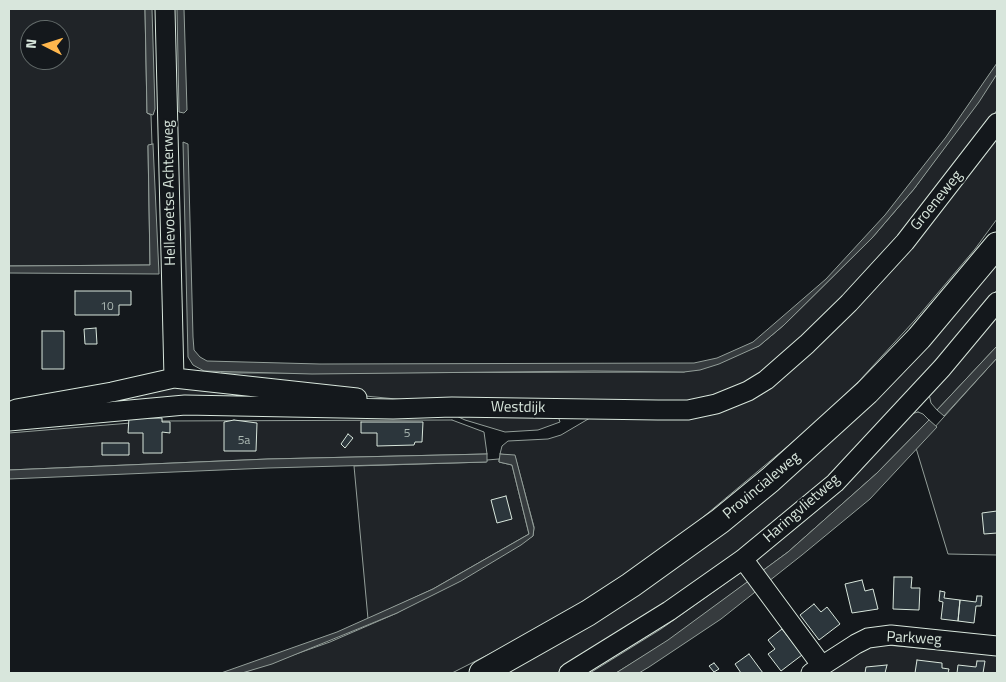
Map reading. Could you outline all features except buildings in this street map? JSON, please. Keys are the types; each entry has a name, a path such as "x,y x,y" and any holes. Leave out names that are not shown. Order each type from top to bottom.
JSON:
{"main road":[{"name":"Provincialeweg","path":"482,673 588,613 631,585 720,521 770,480 867,392 926,331 997,246"}],"street":[{"name":"Hellevoetse Achterweg","path":"165,9 174,378"},
{"name":"Groeneweg","path":"874,276 941,198 997,123"},
{"name":"Westdijk","path":"9,421 184,404 688,410 716,404 748,392 766,380 807,344 874,276"},
{"name":"Haringvlietweg","path":"570,673 669,612 743,559 835,483 936,375 997,302"},
{"path":"9,410 112,392 174,378 400,402 424,408"},
{"path":"743,559 766,590 817,670"},
{"name":"Parkweg","path":"817,670 868,638 891,635 997,646"}],"shaded area":[{"path":"9,9 145,9 147,113 151,115 152,144 148,146 150,265 9,266"},
{"path":"145,9 152,9 155,109 153,115 147,113"},
{"path":"177,9 184,9 187,110 184,113 179,112"},
{"path":"997,63 997,74 979,102 914,189 872,238 784,325 759,346 719,364 700,370 684,372 312,374 204,371 193,365 188,357 183,142 188,144 194,350 207,361 320,364 694,363 717,358 753,342 826,279 885,215 946,137"},
{"path":"997,74 997,110 973,145 887,251 782,358 740,388 700,402 427,402 221,382 221,373 684,372 759,346 784,325 872,238 914,189"},
{"path":"997,137 997,219 975,249 915,320 860,380 819,420 671,544 603,591 543,627 452,673 242,673 330,642 397,613 533,536 534,527 515,456 500,454 502,446 508,441 548,439 561,435 595,415 749,401 828,334"},
{"path":"153,144 159,274 9,273 9,266 150,265 148,145"},
{"path":"997,261 997,290 966,329 847,461 747,548 592,654 557,673 504,673 627,599"},
{"path":"997,311 997,346 937,410 931,403 929,394"},
{"path":"997,346 997,358 944,416 937,410"},
{"path":"997,358 997,555 948,554 916,448"},
{"path":"192,386 390,406 9,416 167,387"},
{"path":"446,411 557,413 560,422 538,430 505,432 465,420"},
{"path":"918,412 929,420 877,473 788,552 668,641 616,673 590,673 661,629 740,573 911,414"},
{"path":"452,420 484,432 487,454 268,459 9,470 9,433 155,421"},
{"path":"929,420 937,427 870,499 802,555 721,619 649,667 639,673 616,673 668,640 788,552 877,473"},
{"path":"487,454 487,462 268,468 9,479 9,470 268,459"},
{"path":"500,454 515,455 534,528 533,536 461,581 397,613 272,664 242,673 221,673 337,632 433,589 529,534 512,465 499,462"},
{"path":"499,459 499,462 512,465 529,534 433,589 368,619 354,466 486,462 487,460"},
{"path":"886,645 997,655 997,673 822,673 864,647"}]}
